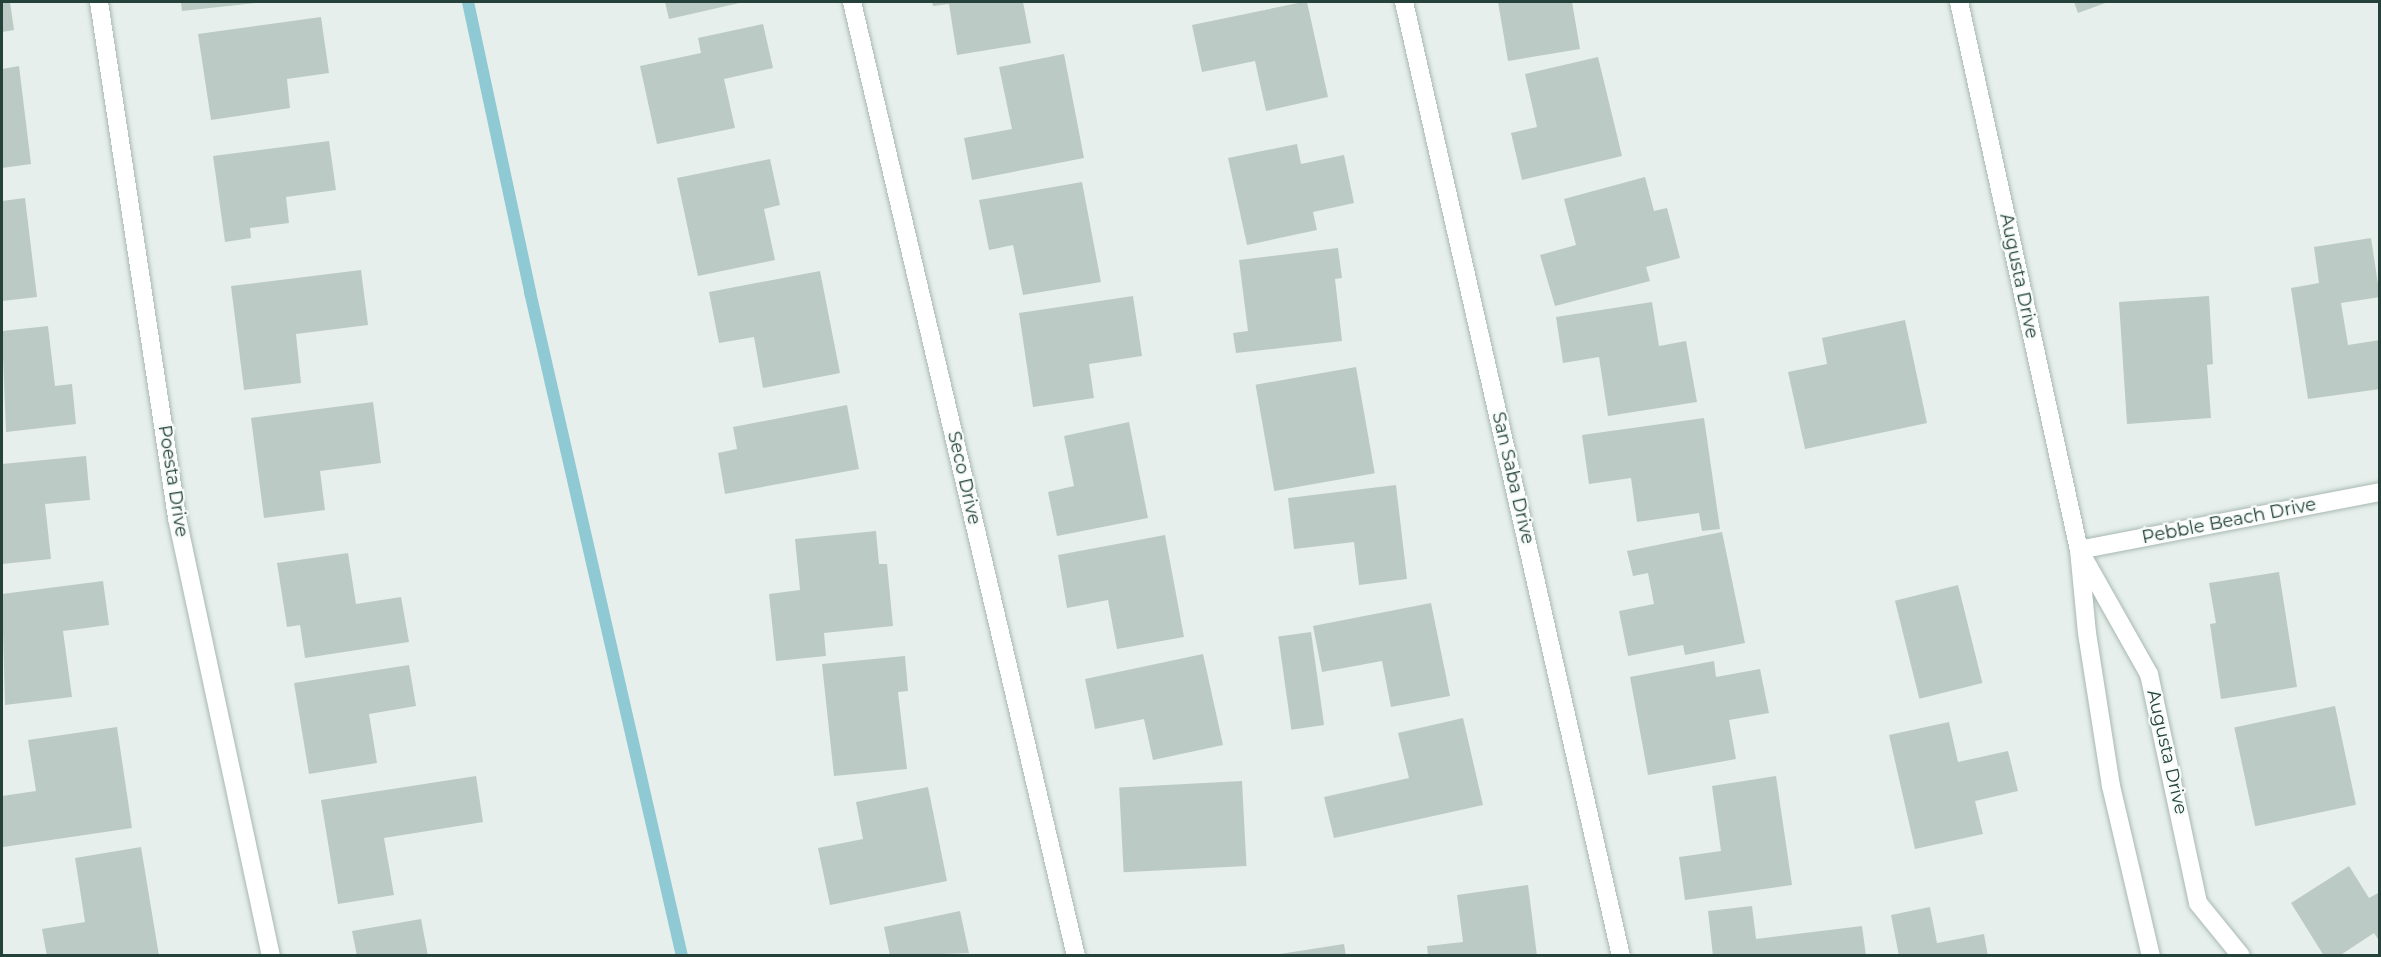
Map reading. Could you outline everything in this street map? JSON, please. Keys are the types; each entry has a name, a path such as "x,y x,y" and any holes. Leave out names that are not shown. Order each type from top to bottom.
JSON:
{"street":[{"name":"Poesta Drive","path":"99,2 177,518 271,956"},
{"name":"Seco Drive","path":"852,2 1076,956"},
{"name":"San Saba Drive","path":"1404,2 1621,956"},
{"name":"Augusta Drive","path":"1959,2 2079,550 2087,633 2111,786 2151,956"},
{"name":"Pebble Beach Drive","path":"2079,550 2379,492"},
{"name":"Augusta Drive","path":"2079,550 2149,674 2198,903 2241,956"}],"building":[{"path":"2,2 10,2 14,30 2,32"},
{"path":"181,2 256,2 256,3 182,11"},
{"path":"665,2 744,2 669,19"},
{"path":"932,2 1023,2 1031,43 957,55 949,4 933,6"},
{"path":"1307,2 1328,97 1266,111 1255,61 1202,72 1192,25"},
{"path":"1498,2 1572,2 1580,49 1508,61"},
{"path":"2074,2 2108,2 2078,13"},
{"path":"321,17 329,73 287,79 290,108 211,120 198,34"},
{"path":"763,24 773,68 724,79 735,128 657,144 640,66 701,53 698,38"},
{"path":"1064,54 1084,158 972,180 964,138 1012,129 999,67"},
{"path":"1598,57 1622,156 1522,180 1511,133 1537,127 1525,74"},
{"path":"19,66 31,164 2,168 2,69"},
{"path":"329,141 336,190 286,197 289,223 250,228 251,238 225,242 213,156"},
{"path":"1297,144 1301,164 1344,155 1354,203 1313,212 1317,230 1247,245 1228,158"},
{"path":"770,159 780,205 764,209 775,260 698,276 677,178"},
{"path":"1645,177 1654,211 1667,208 1680,258 1646,267 1650,281 1555,306 1540,255 1576,245 1564,199"},
{"path":"1082,182 1101,282 1023,295 1013,245 989,250 979,200"},
{"path":"25,198 37,297 2,301 2,201"},
{"path":"2371,238 2380,297 2341,303 2348,345 2380,340 2380,389 2308,399 2291,288 2319,283 2314,247"},
{"path":"1338,248 1342,278 1335,279 1342,341 1236,353 1233,333 1248,331 1239,260"},
{"path":"361,270 368,325 296,334 301,383 244,390 231,286"},
{"path":"820,271 840,373 763,388 754,337 719,343 709,292"},
{"path":"1133,296 1142,356 1089,364 1094,398 1033,407 1019,313"},
{"path":"2209,296 2213,364 2207,365 2211,418 2127,424 2119,302"},
{"path":"1652,302 1659,346 1686,341 1697,402 1608,416 1599,357 1563,363 1556,317"},
{"path":"1905,320 1927,423 1805,449 1788,372 1827,364 1822,338"},
{"path":"48,326 55,386 72,384 76,424 6,432 2,331"},
{"path":"1356,367 1375,473 1274,491 1256,385"},
{"path":"373,402 381,463 320,471 325,510 264,518 251,418"},
{"path":"847,405 859,469 725,494 718,453 737,449 733,427"},
{"path":"1704,418 1720,529 1702,531 1699,513 1637,522 1631,478 1589,484 1582,435"},
{"path":"1129,422 1148,518 1057,536 1048,492 1074,486 1064,436"},
{"path":"86,456 90,500 45,504 51,559 2,564 2,464"},
{"path":"1396,485 1407,579 1359,585 1354,542 1294,549 1288,498"},
{"path":"876,531 879,564 887,564 893,626 824,633 826,656 776,661 769,594 800,590 795,539"},
{"path":"1722,532 1745,643 1685,655 1683,645 1628,656 1619,611 1654,604 1648,573 1633,576 1627,551"},
{"path":"1165,535 1184,637 1117,649 1108,600 1067,608 1058,555"},
{"path":"348,553 356,604 401,597 409,642 305,658 300,625 287,627 277,563"},
{"path":"2279,572 2297,687 2221,699 2210,624 2216,623 2209,583"},
{"path":"103,581 109,625 63,631 72,697 5,705 2,594"},
{"path":"1958,585 1982,683 1919,699 1895,601"},
{"path":"1431,603 1450,696 1391,707 1382,661 1322,672 1313,626"},
{"path":"1311,632 1324,725 1291,730 1278,637"},
{"path":"1203,654 1223,745 1153,760 1144,719 1095,729 1085,679"},
{"path":"905,656 908,691 898,692 907,769 834,776 822,664"},
{"path":"1714,661 1716,677 1760,669 1769,713 1729,720 1736,759 1648,775 1630,677"},
{"path":"409,665 416,706 369,714 377,763 309,774 294,683"},
{"path":"2335,706 2356,805 2255,826 2234,727"},
{"path":"1463,718 1483,805 1334,838 1324,797 1409,778 1398,733"},
{"path":"1949,722 1958,762 2008,751 2018,791 1975,801 1983,834 1915,849 1889,735"},
{"path":"117,727 132,828 3,847 2,796 36,791 28,740"},
{"path":"476,776 483,822 384,838 394,895 338,904 321,800"},
{"path":"1776,776 1792,885 1685,900 1679,857 1721,851 1712,786"},
{"path":"1242,781 1246,866 1124,872 1119,787"},
{"path":"928,787 947,881 830,905 818,848 863,839 856,802"},
{"path":"141,847 159,956 47,956 42,929 85,922 75,858"},
{"path":"2349,866 2369,898 2380,892 2380,942 2374,933 2339,956 2324,956 2291,903"},
{"path":"1528,885 1537,956 1428,956 1427,946 1463,942 1457,895"},
{"path":"1752,906 1756,939 1862,926 1866,956 1713,956 1708,911"},
{"path":"1930,907 1937,943 1984,934 1988,956 1899,956 1891,915"},
{"path":"960,911 969,953 890,956 884,927"},
{"path":"421,919 428,956 357,956 352,931"},
{"path":"1344,944 1346,956 1280,956 1280,954"}],"waterway":[{"path":"468,2 530,292 682,956"}]}
